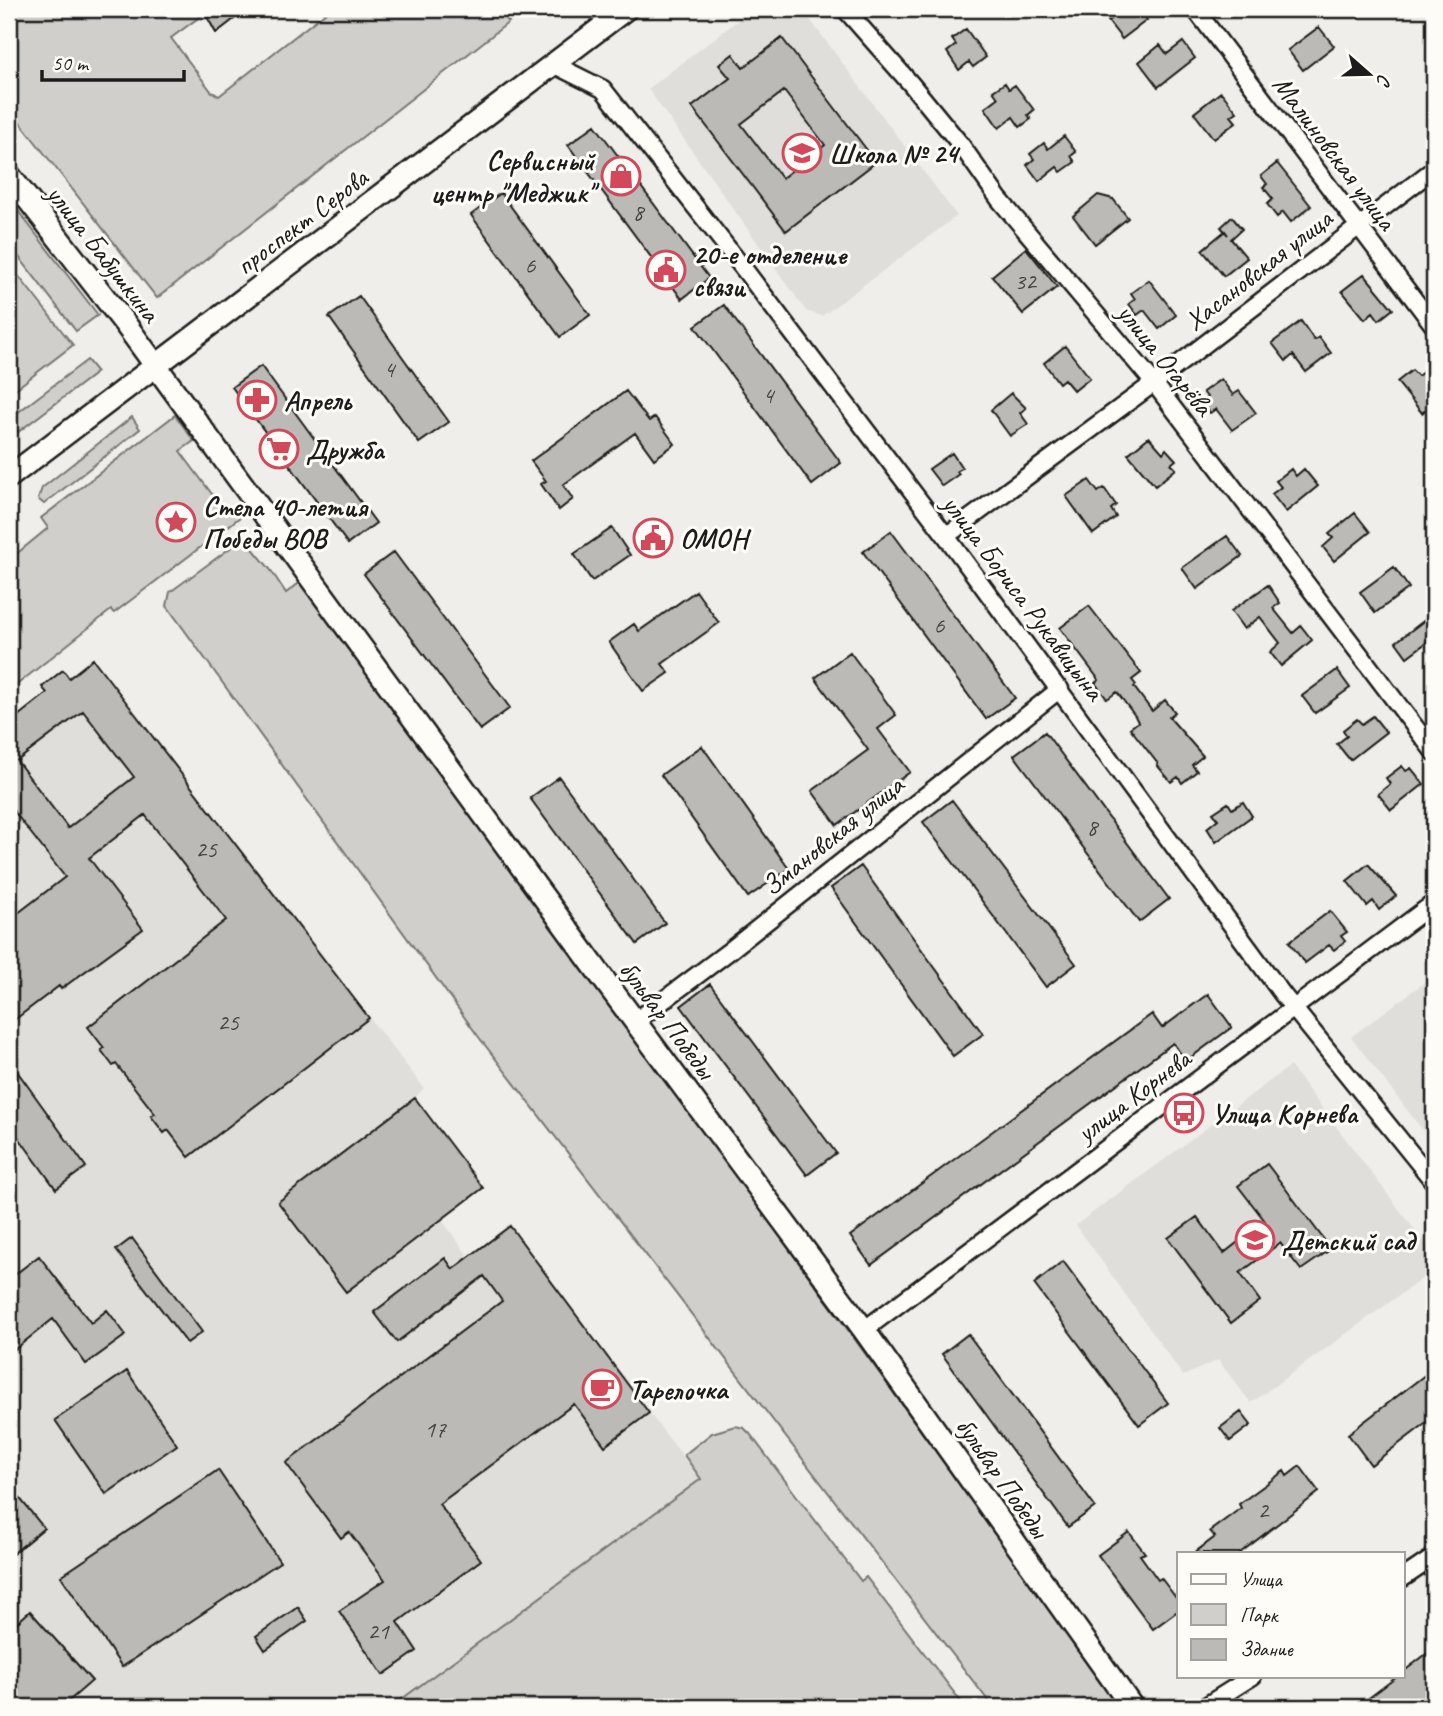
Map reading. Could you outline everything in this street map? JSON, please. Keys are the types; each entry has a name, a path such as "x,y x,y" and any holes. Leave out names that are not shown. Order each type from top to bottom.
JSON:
{"street":[{"name":"проспект Серова","path":"9,477 626,9"},
{"name":"улица Огарёва","path":"845,9 928,104 999,199 1154,383 1434,752"},
{"name":"Малиновская улица","path":"1195,9 1434,326"},
{"name":"улица Бориса Рукавицына","path":"553,64 603,89 947,536 1293,1008 1434,1182"},
{"name":"Хасановская улица","path":"947,536 1154,383 1434,169"},
{"name":"улица Бабушкина","path":"9,175 155,366"},
{"name":"бульвар Победы","path":"155,366 864,1331 1132,1707"},
{"name":"Змановская улица","path":"636,1021 728,952 1060,689"},
{"name":"улица Корнева","path":"864,1331 1434,903"},
{"path":"1404,1577 1434,1557"},
{"path":"1204,1707 1249,1678"}],"shaded area":[{"name":"Школа № 24","path":"753,9 802,9 957,216 822,316 806,311 648,89"},
{"path":"93,659 188,782 181,787 188,795 194,789 261,875 248,885 268,887 424,1088 415,1098 483,1188 442,1220 469,1257 510,1226 701,1479 391,1707 9,1707 9,723 46,694 42,687 63,671 69,678"},
{"path":"1434,975 1434,1145 1351,1037"},
{"name":"Детский сад","path":"1290,1066 1434,1255 1434,1270 1251,1403 1218,1360 1183,1376 1076,1225"}],"green space":[{"path":"9,9 247,9 216,33 205,13 171,38 211,91 219,96 330,9 497,9 509,22 157,298 9,108"},
{"path":"9,199 98,315 76,331 9,244"},
{"path":"9,264 73,345 9,394"},
{"path":"87,360 97,372 9,439 9,419"},
{"path":"175,415 194,441 180,451 226,513 241,503 248,511 114,613 111,610 9,691 9,560 48,528 41,518"},
{"path":"132,417 140,429 44,504 38,499 42,488"},
{"path":"244,538 286,593 302,581 880,1374 1119,1707 993,1707 478,1036 167,606 170,592"},
{"path":"735,1426 744,1428 750,1434 861,1581 866,1577 965,1707 391,1707 701,1479 684,1455 712,1433"}],"building":[{"path":"203,9 247,9 216,33"},
{"path":"1112,9 1139,9 1147,20 1122,39 1108,21 1117,15"},
{"path":"1319,27 1334,46 1303,70 1288,50"},
{"path":"966,29 986,57 973,67 969,62 959,70 947,52 956,45 952,39"},
{"path":"782,38 876,162 786,231 692,107 730,78 719,65 733,54 743,68","holes":["784,91 825,145 782,178 741,124"]},
{"path":"1183,42 1195,58 1158,87 1139,62 1160,45 1167,54"},
{"path":"1005,83 1009,89 1015,85 1034,110 1028,115 1031,119 1020,127 1013,117 999,128 985,108 998,98 993,91"},
{"path":"1221,92 1237,112 1231,116 1236,122 1214,139 1194,113"},
{"path":"595,125 709,278 682,299 568,145"},
{"path":"1064,136 1076,152 1071,156 1075,162 1061,172 1057,167 1039,181 1027,165 1034,159 1030,154 1044,143 1048,149"},
{"path":"1277,163 1311,206 1291,222 1283,212 1277,217 1267,204 1273,199 1263,187 1267,184 1261,176"},
{"path":"501,193 590,315 560,337 471,215"},
{"path":"1098,195 1113,199 1128,218 1095,244 1073,216"},
{"path":"1232,217 1242,229 1231,239 1247,258 1224,276 1202,250 1225,231 1221,227"},
{"path":"1026,248 1057,287 1023,314 992,276"},
{"path":"1364,274 1393,309 1379,320 1373,312 1365,319 1342,291"},
{"path":"1149,280 1176,315 1159,329 1144,310 1137,315 1129,304 1135,299 1131,293"},
{"path":"359,296 449,422 419,443 329,317"},
{"path":"724,305 841,463 812,485 695,326"},
{"path":"1301,321 1314,340 1319,337 1331,353 1306,372 1293,355 1286,361 1272,343"},
{"path":"1065,346 1090,378 1074,391 1064,379 1059,383 1044,363"},
{"path":"1434,363 1434,403 1422,413 1397,382 1412,370 1418,376"},
{"path":"261,366 376,523 348,544 232,387"},
{"path":"1221,379 1233,395 1239,391 1256,413 1232,430 1216,409 1210,413 1201,402 1207,397 1203,392"},
{"path":"626,391 649,421 655,417 675,444 654,459 635,433 563,485 573,499 559,510 541,484 546,481 531,461"},
{"path":"1011,393 1026,408 1020,413 1028,424 1010,436 991,410"},
{"path":"1149,437 1163,453 1166,449 1176,460 1171,464 1176,469 1155,486 1128,454"},
{"path":"952,453 962,468 957,471 959,474 942,486 929,469"},
{"path":"1291,469 1296,476 1304,469 1318,486 1286,512 1272,494 1281,487 1276,481"},
{"path":"1089,480 1098,492 1104,488 1116,505 1111,509 1116,517 1093,534 1066,496"},
{"path":"1355,513 1370,532 1334,561 1323,547 1333,538 1329,534"},
{"path":"612,528 630,555 592,581 574,554"},
{"path":"891,531 1015,698 986,719 863,552"},
{"path":"1227,536 1242,556 1197,589 1182,568"},
{"path":"394,552 510,708 480,730 364,574"},
{"path":"1394,567 1409,588 1375,613 1360,592"},
{"path":"1268,585 1280,603 1273,608 1293,633 1301,626 1312,640 1281,666 1270,652 1280,643 1260,617 1244,629 1231,611"},
{"path":"696,591 719,623 662,664 669,673 643,691 609,642 634,624 639,631"},
{"path":"1089,606 1141,673 1132,680 1136,685 1134,687 1152,711 1165,700 1175,712 1169,717 1203,756 1192,765 1197,771 1182,783 1178,777 1171,782 1157,765 1130,728 1138,722 1135,716 1117,692 1107,699 1095,683 1099,680 1060,628"},
{"path":"1434,613 1434,637 1407,657 1396,642"},
{"path":"850,652 896,715 878,729 910,772 837,825 812,791 868,750 815,678"},
{"path":"93,659 369,1018 189,1157 168,1130 164,1133 151,1116 155,1114 116,1064 113,1066 101,1050 104,1048 88,1027 226,920 145,815 89,858 143,929 9,1024 9,920 65,877 9,805 9,723 47,693 42,687 63,670 69,678","holes":["83,711 134,777 68,828 17,761"]},
{"path":"1337,670 1350,688 1315,713 1302,696"},
{"path":"1373,716 1386,732 1350,760 1337,744 1347,736 1343,730 1357,719 1362,724"},
{"path":"1045,732 1169,899 1139,922 1014,755"},
{"path":"702,746 789,869 748,897 661,775"},
{"path":"1402,766 1406,771 1411,768 1424,784 1391,810 1378,794 1390,784 1386,778"},
{"path":"559,777 665,923 637,944 530,798"},
{"path":"952,800 1076,964 1046,987 923,822"},
{"path":"1243,802 1252,816 1216,842 1207,828 1218,819 1213,813 1228,803 1232,809"},
{"path":"1368,864 1396,896 1379,910 1373,901 1367,906 1347,881"},
{"path":"861,866 983,1034 953,1056 831,888"},
{"path":"1330,911 1347,932 1341,936 1345,941 1334,950 1329,945 1305,963 1289,942"},
{"path":"710,984 836,1153 807,1175 681,1006"},
{"path":"1208,994 1232,1027 1186,1061 1173,1043 871,1265 850,1236 1152,1014 1162,1028"},
{"path":"9,1060 86,1167 56,1189 9,1124"},
{"path":"415,1098 483,1188 346,1292 278,1202"},
{"path":"1267,1164 1331,1249 1301,1270 1280,1243 1240,1273 1260,1301 1231,1323 1168,1238 1197,1217 1224,1253 1265,1221 1238,1186"},
{"path":"510,1226 649,1413 605,1446 574,1404 439,1504 481,1560 398,1622 417,1651 383,1675 339,1611 385,1580 349,1532 341,1538 286,1463 502,1301 484,1276 397,1342 374,1312 445,1258 453,1269"},
{"path":"132,1238 202,1332 187,1343 116,1250"},
{"path":"39,1256 91,1323 107,1310 126,1335 86,1364 53,1319 9,1354 9,1279"},
{"path":"1063,1261 1168,1403 1139,1425 1034,1284"},
{"path":"968,1334 1095,1507 1068,1527 942,1354"},
{"path":"1434,1368 1434,1417 1371,1465 1348,1434"},
{"path":"127,1371 177,1445 106,1494 55,1420"},
{"path":"1241,1412 1251,1425 1230,1441 1220,1428"},
{"path":"1300,1466 1319,1492 1241,1552 1195,1552 1215,1537 1210,1531 1241,1508 1239,1504 1284,1471 1287,1476"},
{"path":"218,1470 280,1562 122,1667 61,1576"},
{"path":"9,1485 44,1528 9,1557"},
{"path":"1129,1532 1145,1553 1140,1555 1158,1580 1161,1578 1177,1599 1177,1611 1153,1629 1098,1555"},
{"path":"298,1607 307,1621 265,1650 256,1636"},
{"path":"30,1611 92,1681 62,1707 9,1707 9,1630"},
{"path":"1434,1648 1434,1698 1422,1707 1357,1707 1395,1678 1404,1678 1404,1671"}],"place":[{"name":"Школа № 24","path":"802,153"},
{"name":"Сервисный центр \"Меджик\"","path":"621,176"},
{"name":"20-е отделение связи","path":"666,270"},
{"name":"Апрель","path":"257,400"},
{"name":"Дружба","path":"279,449"},
{"name":"Стела 40-летия Победы ВОВ","path":"176,522"},
{"name":"ОМОН","path":"653,538"},
{"name":"Улица Корнева","path":"1184,1113"},
{"name":"Детский сад","path":"1255,1240"},
{"name":"Тарелочка","path":"602,1389"}]}
